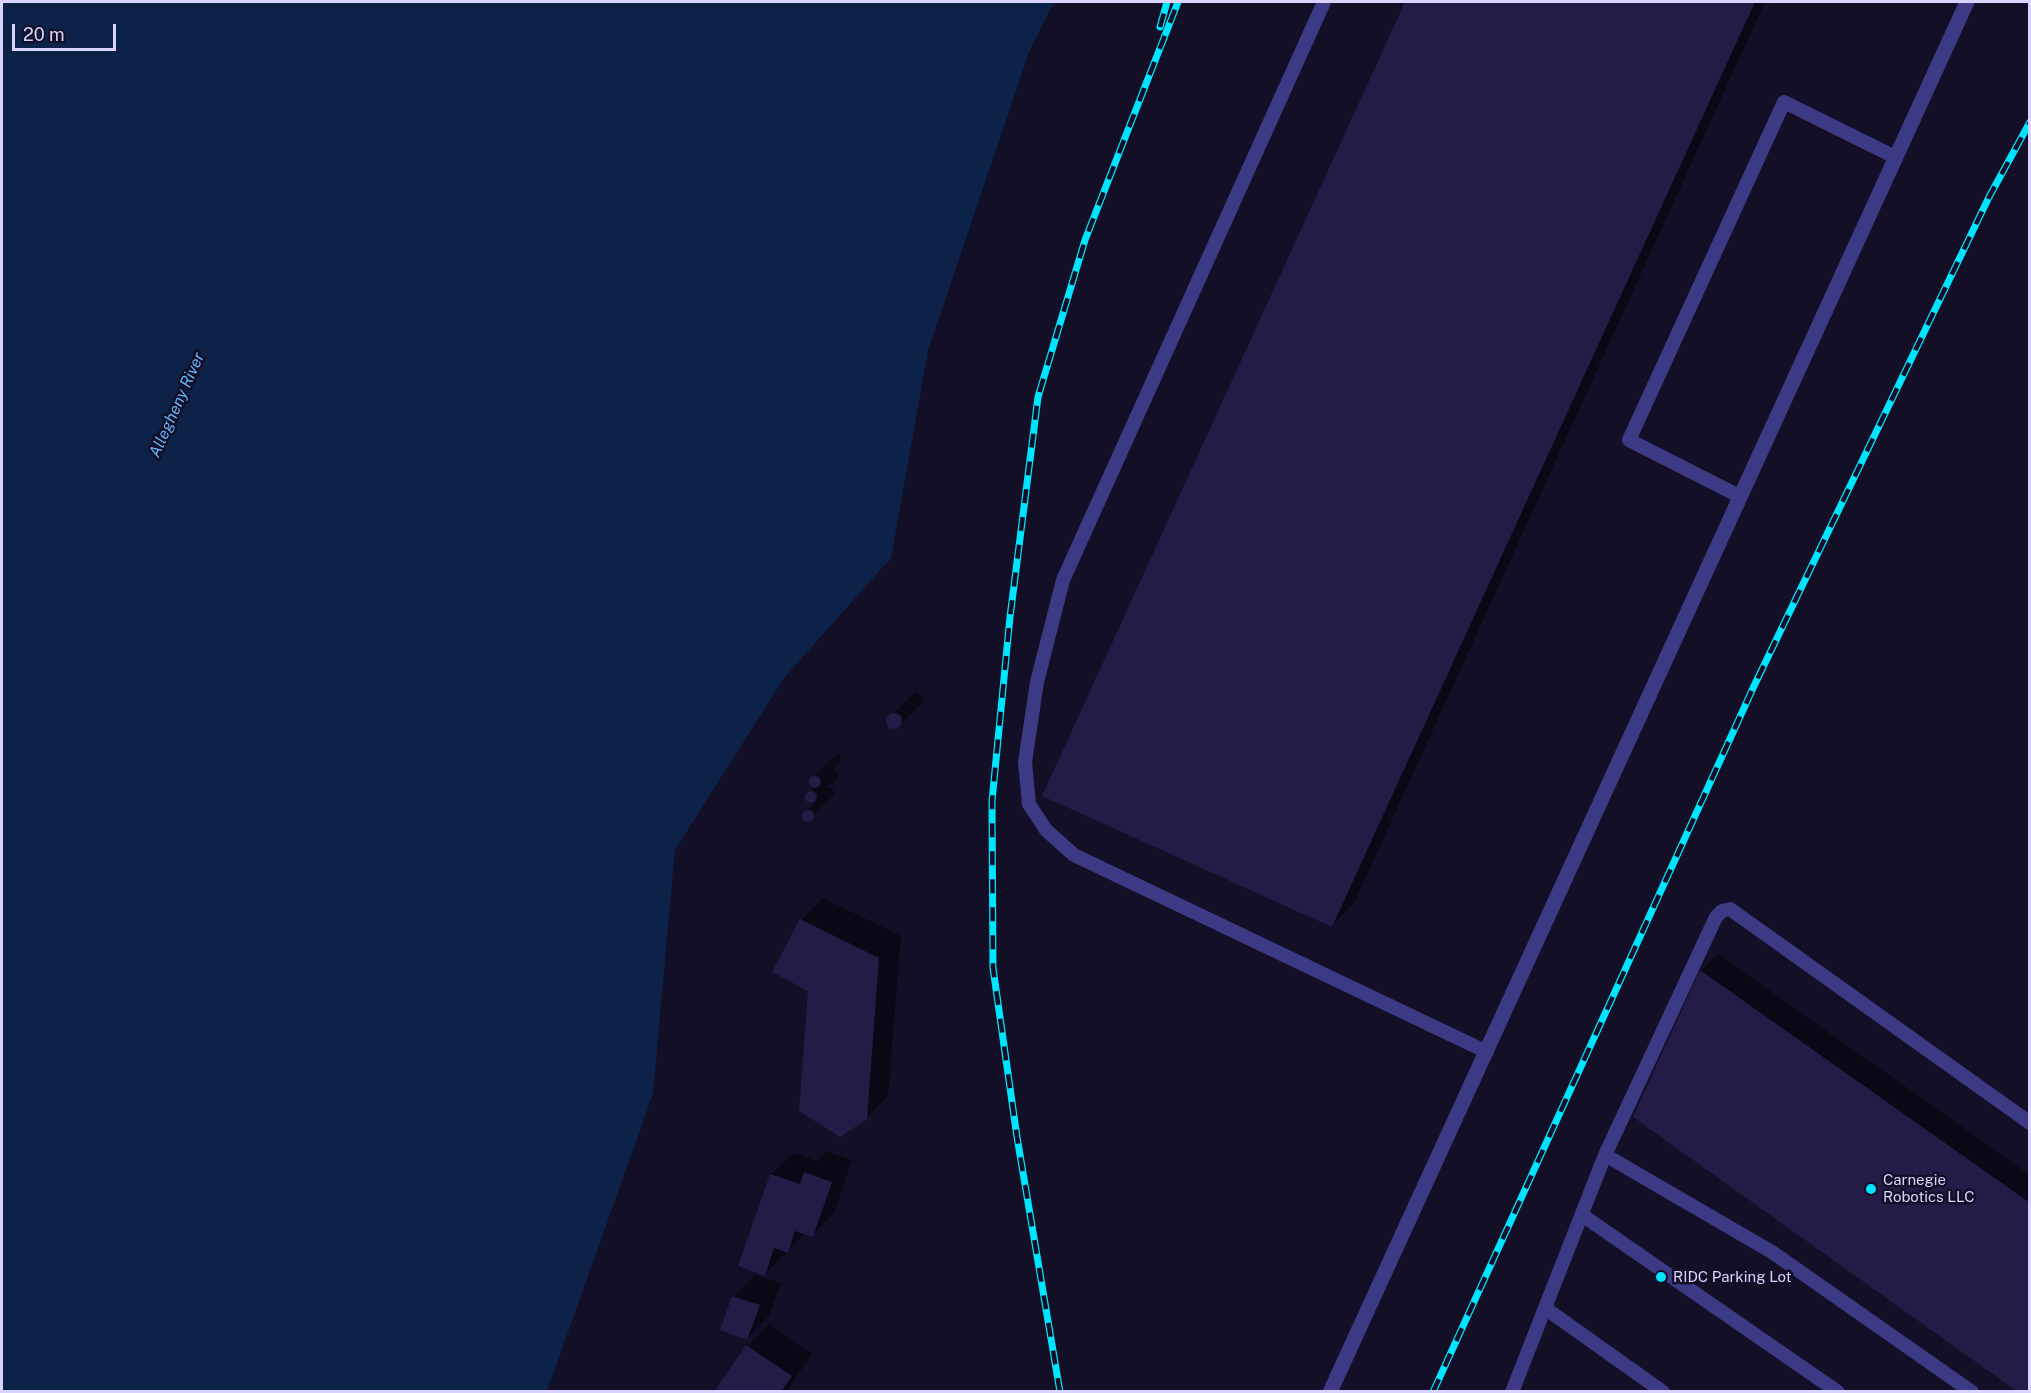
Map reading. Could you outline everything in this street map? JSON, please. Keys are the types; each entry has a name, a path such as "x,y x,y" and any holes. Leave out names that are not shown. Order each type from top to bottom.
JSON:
{"street":[{"path":"1330,1392 1967,2"}],"lane":[{"path":"1324,2 1063,580 1037,682 1025,762 1029,804 1046,830 1074,855 1487,1052"},
{"path":"1739,496 1629,440 1784,102 1895,157"},
{"path":"1512,1392 1605,1155 1716,917 1722,911 1730,909 2030,1123"},
{"path":"1605,1155 1772,1252 1972,1392"},
{"path":"1582,1215 1838,1392"},
{"path":"1545,1308 1664,1392"}],"water":[{"name":"Allegheny River","path":"2,2 1054,2 1029,52 928,351 891,558 784,678 675,850 653,1094 547,1391 2,1391"}],"building":[{"path":"1405,2 1755,2 1332,927 1042,796"},
{"path":"891,713 897,713 902,721 900,727 891,729 886,724 886,718"},
{"path":"817,776 821,782 817,788 813,788 809,780"},
{"path":"813,791 817,797 813,803 809,803 805,795"},
{"path":"810,810 814,816 810,822 806,822 802,814"},
{"path":"800,919 879,958 867,1119 840,1137 799,1111 808,991 772,972"},
{"name":"Carnegie Robotics LLC","path":"1700,970 2030,1203 2030,1392 2018,1392 1633,1117"},
{"path":"804,1172 832,1182 813,1237 795,1231 788,1253 774,1248 765,1276 738,1266 770,1174 800,1184"},
{"path":"732,1296 760,1305 747,1340 720,1330"},
{"path":"746,1345 792,1376 781,1392 714,1392"}],"railway":[{"path":"1160,27 1167,2"},
{"path":"1060,1392 1017,1137 993,968 992,801 1010,617 1038,397 1085,240 1178,2"},
{"path":"1433,1392 1754,686 1989,197 2030,122"}],"place":[{"name":"Carnegie Robotics LLC","path":"1871,1189"},
{"name":"RIDC Parking Lot","path":"1661,1277"}]}
